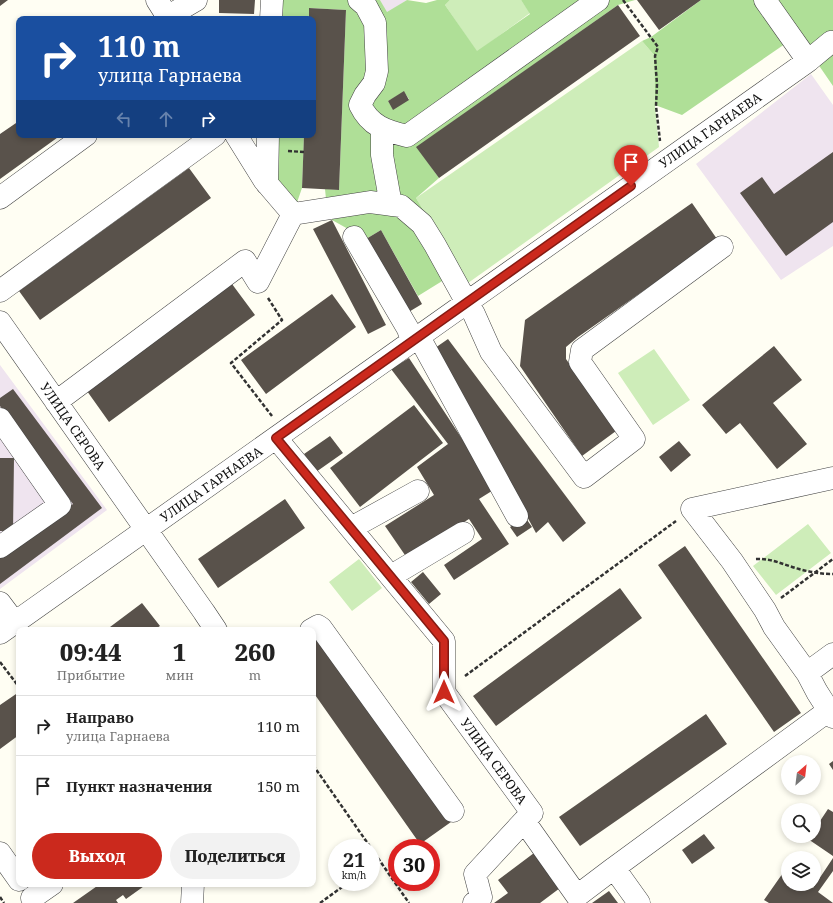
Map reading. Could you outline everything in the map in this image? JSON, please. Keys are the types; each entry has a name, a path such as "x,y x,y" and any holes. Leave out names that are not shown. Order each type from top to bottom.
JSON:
{"street":[{"path":"164,12 196,0"},
{"path":"271,16 272,0"},
{"path":"359,0 366,6 375,23 377,71 374,83 365,95 360,106 364,114 375,124 389,131 407,136 598,0"},
{"path":"765,0 811,59"},
{"name":"УЛИЦА ГАРНАЕВА","path":"7,628 811,59 831,42 833,43"},
{"path":"382,128 382,155 391,205"},
{"path":"0,198 82,138"},
{"path":"0,291 211,138"},
{"path":"238,138 267,184 294,214"},
{"path":"267,184 268,138"},
{"path":"294,214 370,202 401,206 422,224 474,314 492,352 584,478 634,439 580,362 582,350 722,247"},
{"path":"258,282 294,214"},
{"path":"354,237 408,329 416,339 517,516"},
{"path":"56,402 245,261 258,282"},
{"name":"УЛИЦА СЕРОВА","path":"2,330 56,402 214,627"},
{"path":"0,419 60,505 0,548"},
{"path":"276,438 444,641 444,692"},
{"path":"830,714 807,672 774,627 765,610 732,562 692,509 833,478"},
{"path":"351,528 418,491"},
{"path":"391,576 463,533"},
{"path":"0,603 7,628"},
{"path":"316,627 318,626 321,628 453,811"},
{"path":"807,672 833,654"},
{"name":"УЛИЦА СЕРОВА","path":"444,692 532,813 524,821 577,899 614,868 830,714"},
{"path":"474,903 481,897 476,874 524,821"},
{"path":"0,853 16,876"},
{"path":"614,868 638,903"},
{"path":"30,895 46,887"},
{"path":"192,903 193,887"}],"path":[{"path":"624,0 658,47 656,56 656,106 661,148"},
{"path":"258,282 282,320 231,363 272,416"},
{"path":"444,692 692,509"},
{"path":"732,562 763,558 778,561 815,573 833,574"},
{"path":"765,610 833,559"},
{"path":"0,662 16,683"},
{"path":"316,769 365,839"},
{"path":"380,860 409,903"},
{"path":"320,903 337,891"},
{"path":"0,897 4,903"}],"shaded area":[{"path":"380,0 407,0 387,13"},
{"path":"811,74 833,105 833,246 781,280 696,164"},
{"path":"0,365 107,510 0,589"}],"green space":[{"path":"272,0 380,0 387,12 407,0 426,3 437,0 450,0 445,5 477,51 530,14 521,0 635,0 618,5 417,147 439,178 416,198 460,270 418,296 381,230 366,239 332,220 332,216 327,209 325,189 339,190 346,10 309,8 309,16 271,16","holes":["404,92 409,99 393,109 388,101"]},
{"path":"450,0 521,0 530,13 477,52 445,5"},
{"path":"701,0 833,0 833,86 798,35 682,115 655,105 654,55 642,41 651,37"},
{"path":"642,41 654,55 655,105 659,147 468,283 416,198"},
{"path":"268,138 304,138 302,188 293,214 268,160"},
{"path":"654,349 690,400 653,425 618,373"},
{"path":"808,524 831,553 776,595 753,566"},
{"path":"359,559 382,588 352,611 329,582"}],"building":[{"path":"0,0 8,0 0,6"},
{"path":"219,0 255,0 254,14 219,13"},
{"path":"637,0 701,0 659,30"},
{"path":"618,5 640,36 439,178 416,147"},
{"path":"309,8 346,10 339,190 302,188 304,138 316,138 316,16 309,16"},
{"path":"404,91 409,100 393,110 388,101"},
{"path":"16,123 16,138 57,138 0,179 0,134"},
{"path":"833,152 833,222 786,256 740,193 762,177 774,194"},
{"path":"189,168 211,198 40,320 19,291"},
{"path":"692,203 717,239 566,347 566,359 616,431 582,456 520,366 525,320"},
{"path":"332,220 386,325 368,334 313,229"},
{"path":"381,230 422,304 407,313 366,239"},
{"path":"232,284 255,315 109,422 87,391"},
{"path":"332,294 356,327 266,394 241,360"},
{"path":"448,339 586,523 563,542 548,522 536,533 435,348"},
{"path":"774,346 802,380 773,403 807,444 777,469 740,423 726,434 702,405"},
{"path":"409,358 495,489 479,499 509,544 454,580 444,565 482,539 469,519 407,558 385,526 434,495 417,467 448,444 391,369"},
{"path":"13,389 102,508 0,584 0,558 73,504 0,406 0,398"},
{"path":"414,405 443,443 360,507 330,468"},
{"path":"330,436 343,453 316,472 304,454"},
{"path":"679,441 691,455 671,472 659,457"},
{"path":"0,458 14,458 13,531 0,531"},
{"path":"285,499 305,528 218,588 198,559"},
{"path":"525,517 532,527 517,537 510,527"},
{"path":"685,546 801,713 774,732 658,565"},
{"path":"423,572 441,594 429,604 411,582"},
{"path":"620,588 642,618 496,726 473,696"},
{"path":"142,603 160,626 158,627 110,627"},
{"path":"318,635 451,822 427,839 416,839 316,696 316,636"},
{"path":"16,694 16,737 0,749 0,705"},
{"path":"706,714 727,744 580,846 559,817"},
{"path":"833,761 833,770 829,764"},
{"path":"828,809 833,812 833,856 814,843 821,843 821,820"},
{"path":"704,834 715,848 692,864 682,850"},
{"path":"534,853 560,888 540,903 494,903 508,893 498,880"},
{"path":"833,858 833,871 821,888 821,876"},
{"path":"781,876 781,891 819,891 818,892 833,903 769,903 764,900"},
{"path":"96,887 143,887 126,899 123,895 116,900 118,903 73,903"},
{"path":"609,891 618,903 592,903"}],"route":[{"path":"444,692 444,641 276,438 631,186"}]}
